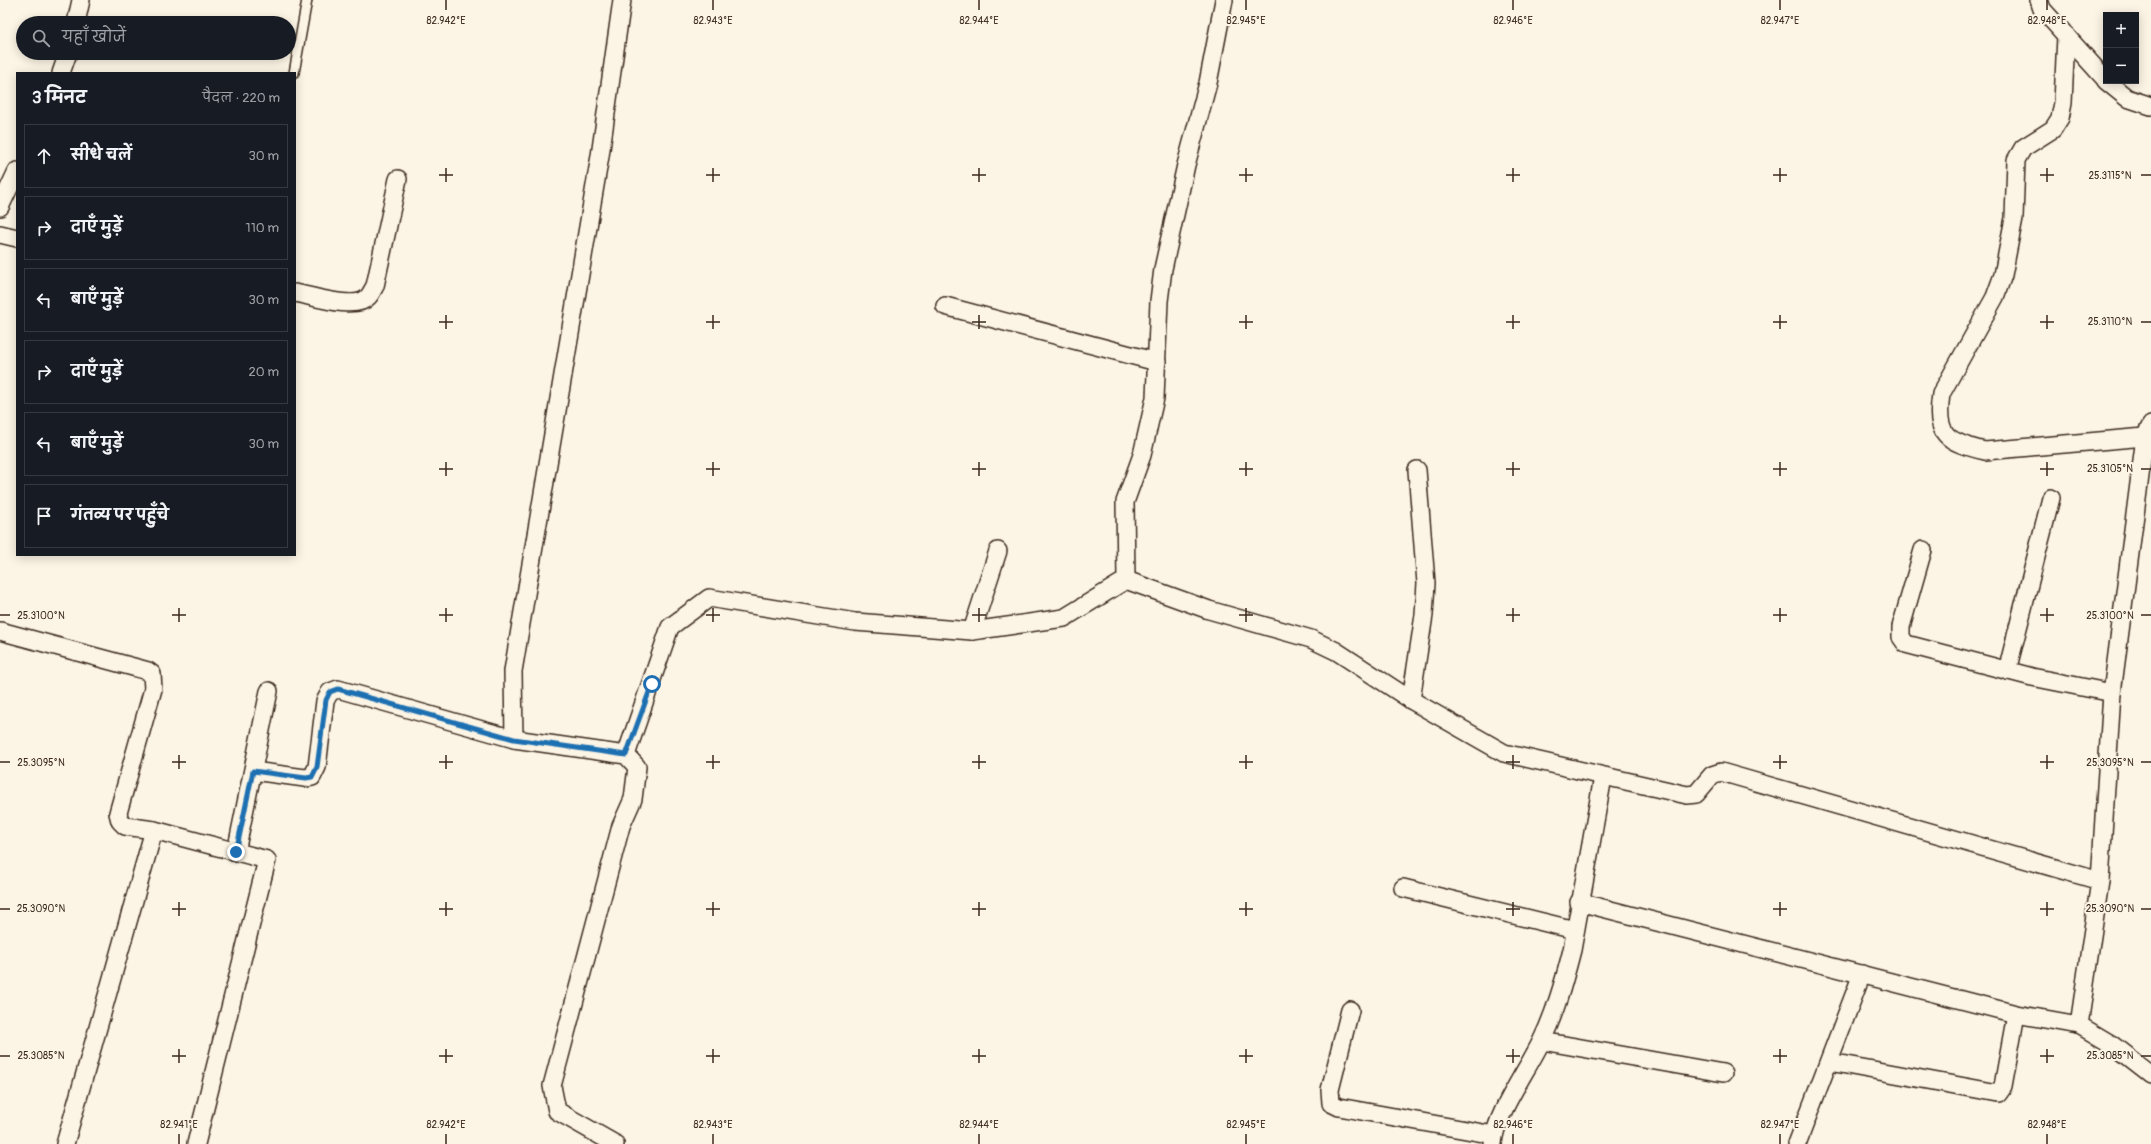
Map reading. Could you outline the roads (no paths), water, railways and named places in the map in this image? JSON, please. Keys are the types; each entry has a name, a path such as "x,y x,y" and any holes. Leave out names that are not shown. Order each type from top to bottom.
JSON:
{"street":[{"path":"78,16 81,0"},
{"path":"514,739 513,671 600,156 622,0"},
{"path":"1126,580 1125,502 1142,455 1156,398 1159,301 1163,269 1186,165 1208,83 1224,0"},
{"path":"2039,0 2042,9 2103,78"},
{"path":"2066,35 2063,103 2060,118 2053,129 2023,148 2016,160 2014,218 2003,275 1995,297 1942,394 1939,412 1941,427 1945,436 1967,447 1985,451 2148,431 2112,694 2100,881 2079,1025"},
{"path":"61,72 66,60"},
{"path":"2110,84 2127,98 2151,106"},
{"path":"0,207 16,173"},
{"path":"296,293 347,303 357,303 368,298 375,286 398,179"},
{"path":"0,234 16,238"},
{"path":"945,306 1157,362"},
{"path":"1411,700 1424,615 1426,583 1417,470"},
{"path":"2007,671 2051,498"},
{"path":"1922,550 1901,627 1901,637 1906,644 2007,671 2112,694"},
{"path":"972,631 998,551"},
{"path":"626,755 652,684 670,628 709,598 855,622 972,631 1064,618 1126,580"},
{"path":"1126,580 1209,610 1311,640 1336,651 1411,700 1504,753 1603,777 1687,795 1696,794 1712,775 1721,772 2100,881"},
{"path":"0,631 148,671 152,674 153,688 118,813 120,821 125,826 154,830 267,860 196,1144"},
{"path":"253,771 306,778 312,777 317,767 326,700 330,692 338,689 514,739 626,755 637,768 633,800 621,826 552,1086 557,1111 615,1144"},
{"path":"236,852 269,691"},
{"path":"1350,1010 1330,1090 1331,1103 1339,1107 1493,1139 1542,1041 1565,977 1603,777"},
{"path":"65,1144 154,830"},
{"path":"1402,888 1575,930"},
{"path":"1579,902 2016,1014 2079,1025 2111,1044 2151,1075"},
{"path":"1797,1144 1830,1062 1862,974"},
{"path":"1830,1062 1998,1093 2003,1086 2016,1014"},
{"path":"1542,1041 1723,1073"}],"lane":[{"path":"294,72 307,0"}]}
